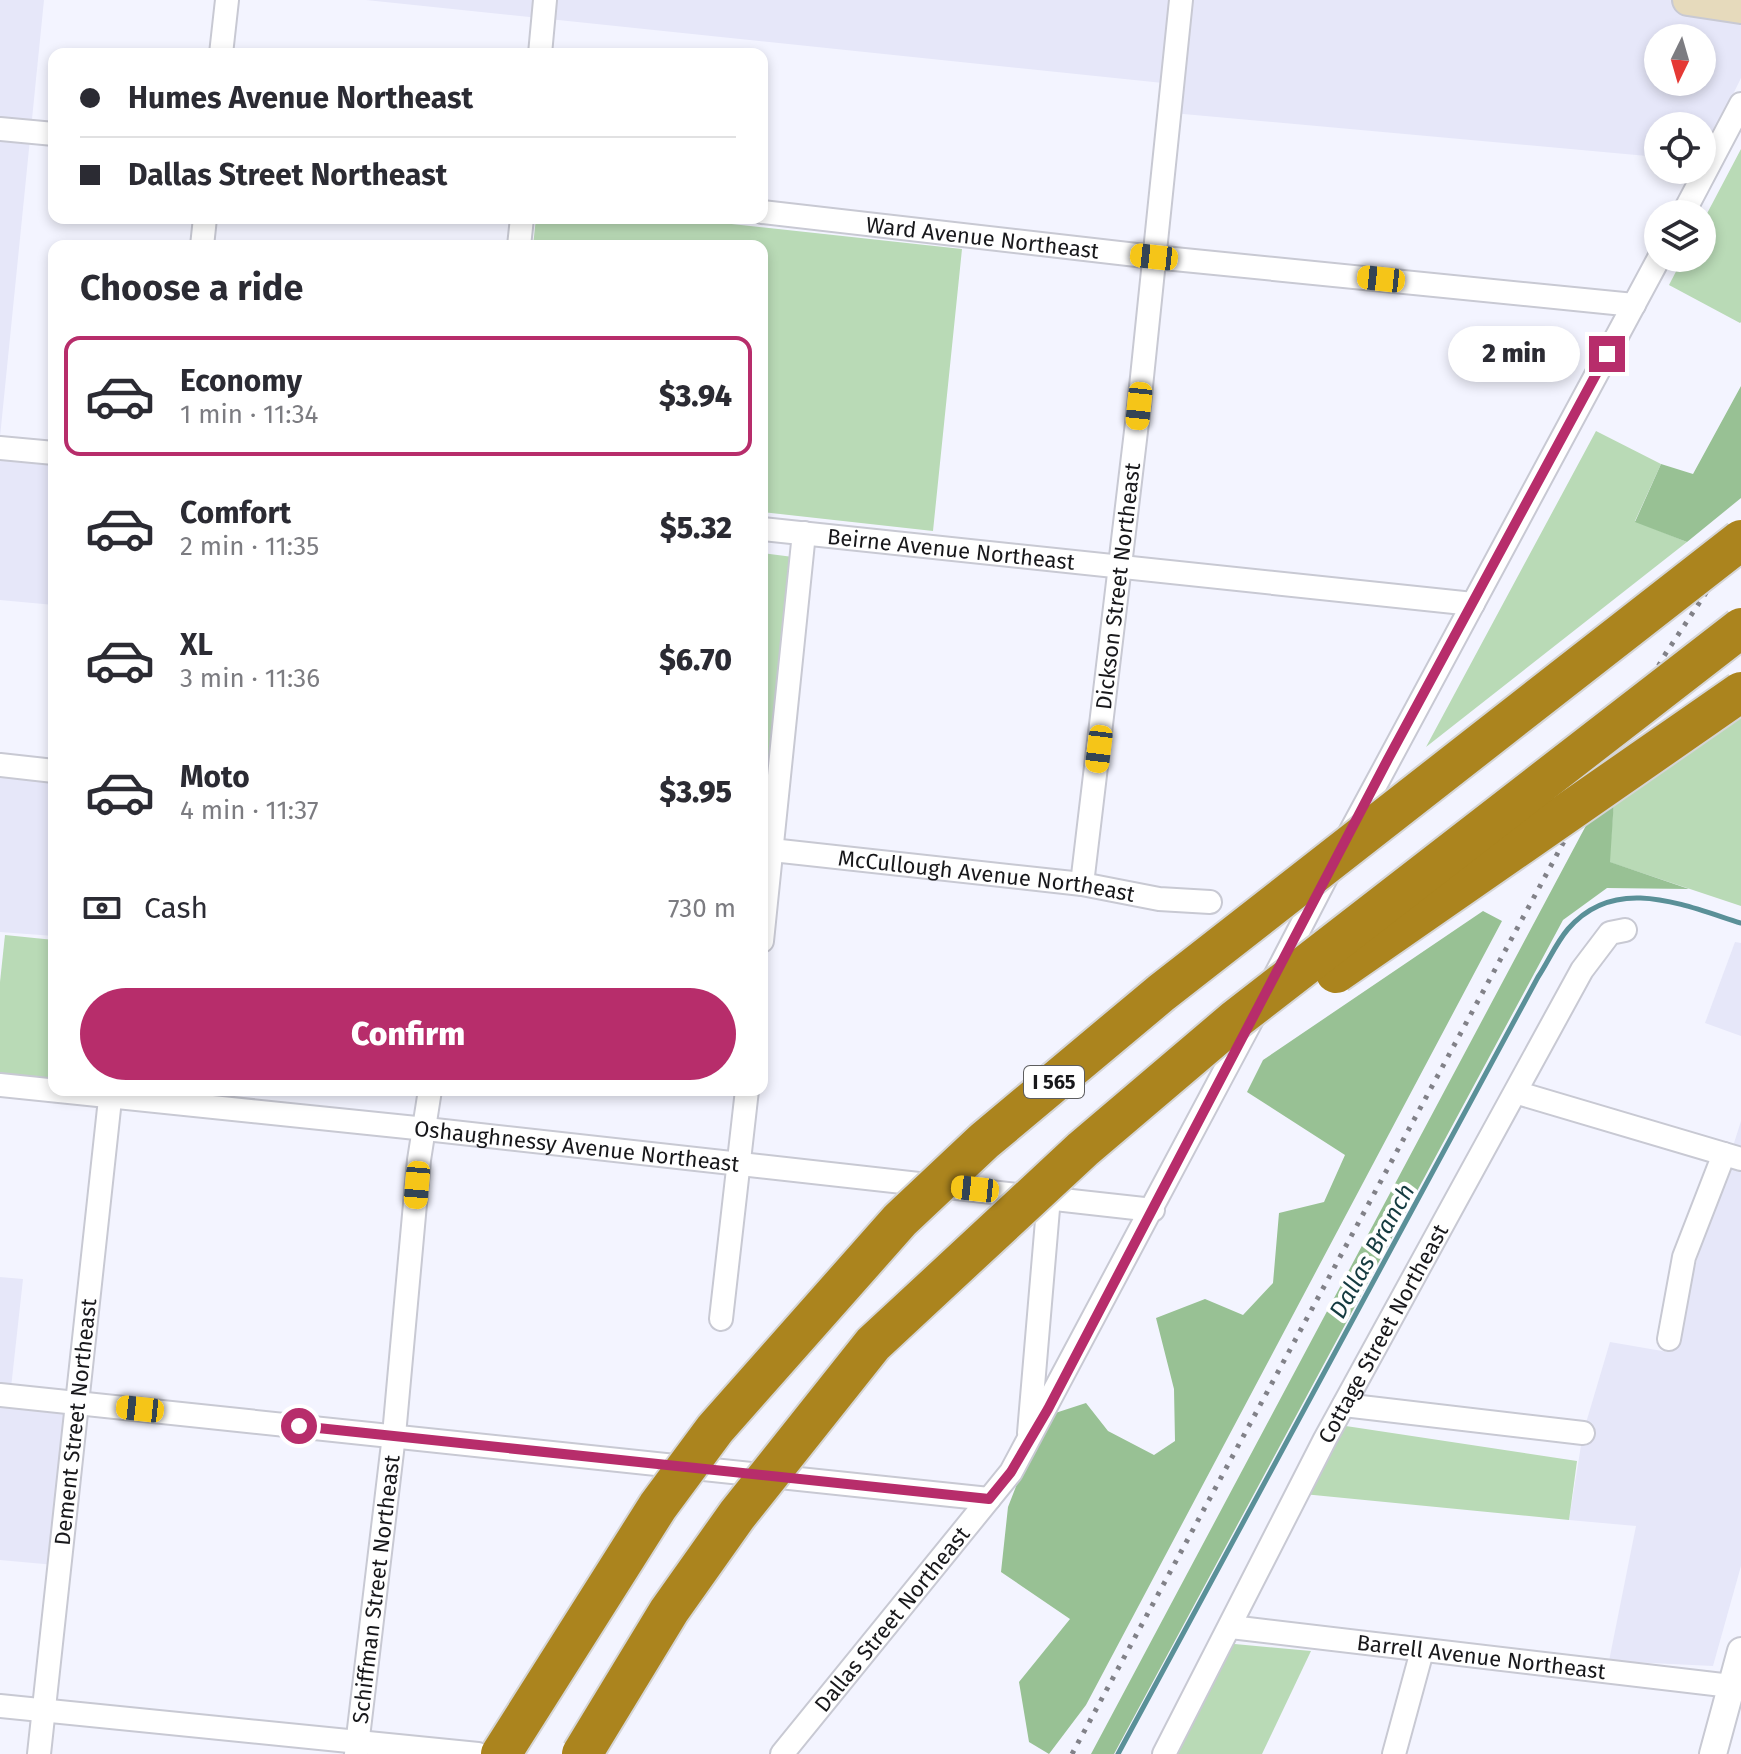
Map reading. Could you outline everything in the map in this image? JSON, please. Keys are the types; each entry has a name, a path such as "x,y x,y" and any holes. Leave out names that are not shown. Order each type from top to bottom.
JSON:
{"highway":[{"name":"I 565","path":"501,1754 658,1506 725,1418 900,1220 984,1141 1161,993 1741,540"},
{"path":"582,1754 669,1611 737,1515 873,1344 1083,1149 1236,1019 1741,628"},
{"path":"1083,1149 1741,692"}],"main road":[{"path":"1688,0 1741,8"}],"street":[{"path":"222,48 227,0"},
{"path":"541,48 545,0"},
{"name":"Dickson Street Northeast","path":"1082,884 1120,567 1181,0"},
{"path":"1690,200 1741,104"},
{"path":"0,129 48,133"},
{"name":"Ward Avenue Northeast","path":"768,213 1154,257 1634,305"},
{"name":"Dallas Street Northeast","path":"782,1754 989,1499 1028,1442 1652,272"},
{"path":"0,448 48,452"},
{"name":"Beirne Avenue Northeast","path":"768,530 1473,604"},
{"path":"768,841 804,533"},
{"path":"0,765 48,770"},
{"name":"McCullough Avenue Northeast","path":"768,850 1082,884 1159,899 1210,902"},
{"name":"Cottage Street Northeast","path":"1164,1754 1344,1405 1518,1093 1582,970 1610,933 1625,930"},
{"name":"Oshaughnessy Avenue Northeast","path":"0,1085 48,1088"},
{"path":"1518,1093 1732,1157 1684,1257 1669,1339"},
{"name":"Dement Street Northeast","path":"39,1754 110,1096"},
{"name":"Oshaughnessy Avenue Northeast","path":"136,1096 1153,1210"},
{"name":"Schiffman Street Northeast","path":"357,1748 394,1435 419,1160 429,1096"},
{"path":"721,1319 746,1096"},
{"path":"1028,1442 1037,1370 1049,1197"},
{"path":"0,1395 989,1499"},
{"path":"1344,1405 1583,1433"},
{"name":"Barrell Avenue Northeast","path":"1231,1627 1731,1686"},
{"path":"1394,1754 1422,1651"},
{"path":"1713,1754 1741,1651"},
{"path":"0,1706 357,1748 478,1754"}],"shaded area":[{"path":"0,0 44,0 0,437"},
{"path":"366,0 1741,0 1741,78 1716,129 1716,112 1644,112 1644,156 1161,112 1163,83"},
{"path":"0,456 48,461 48,604 0,600"},
{"path":"0,773 48,778 48,936 0,932"},
{"path":"1735,942 1741,943 1741,1036 1705,1023"},
{"path":"1741,1121 1741,1566 1713,1666 1609,1661 1636,1526 1569,1520 1583,1433 1610,1342 1668,1352"},
{"path":"0,1277 23,1279 9,1406 70,1415 55,1565 0,1560"}],"green space":[{"path":"1741,149 1740,323 1669,285 1676,272 1716,272 1714,200"},
{"path":"535,224 731,224 962,249 933,531 768,513 768,240 534,240"},
{"path":"1741,386 1741,498 1687,542 1635,522 1661,464 1693,474"},
{"path":"1596,431 1661,464 1635,521 1687,542 1426,747"},
{"path":"768,554 793,557 768,783"},
{"path":"1741,711 1741,906 1609,862 1614,800"},
{"path":"1614,800 1610,862 1689,889 1607,888 1563,920 1114,1754 1091,1754 1590,818"},
{"path":"1483,911 1502,921 1086,1705 1049,1754 1029,1742 1019,1682 1070,1619 1001,1572 1008,1507 1043,1417 1086,1403 1108,1431 1154,1455 1175,1441 1174,1389 1156,1318 1205,1299 1243,1315 1273,1283 1279,1213 1324,1202 1345,1155 1247,1092 1263,1060"},
{"path":"5,935 48,939 48,1079 0,1075 0,982"},
{"path":"1326,1423 1577,1461 1569,1520 1293,1493"},
{"path":"1224,1643 1311,1651 1262,1754 1163,1754"}],"waterway":[{"name":"Dallas Branch","path":"1118,1754 1564,934 1587,912 1607,902 1628,898 1673,902 1741,923"}],"railway":[{"path":"1072,1754 1664,656 1741,540"}],"route":[{"path":"299,1426 989,1499 1011,1472 1048,1409 1388,759 1607,354"}]}
